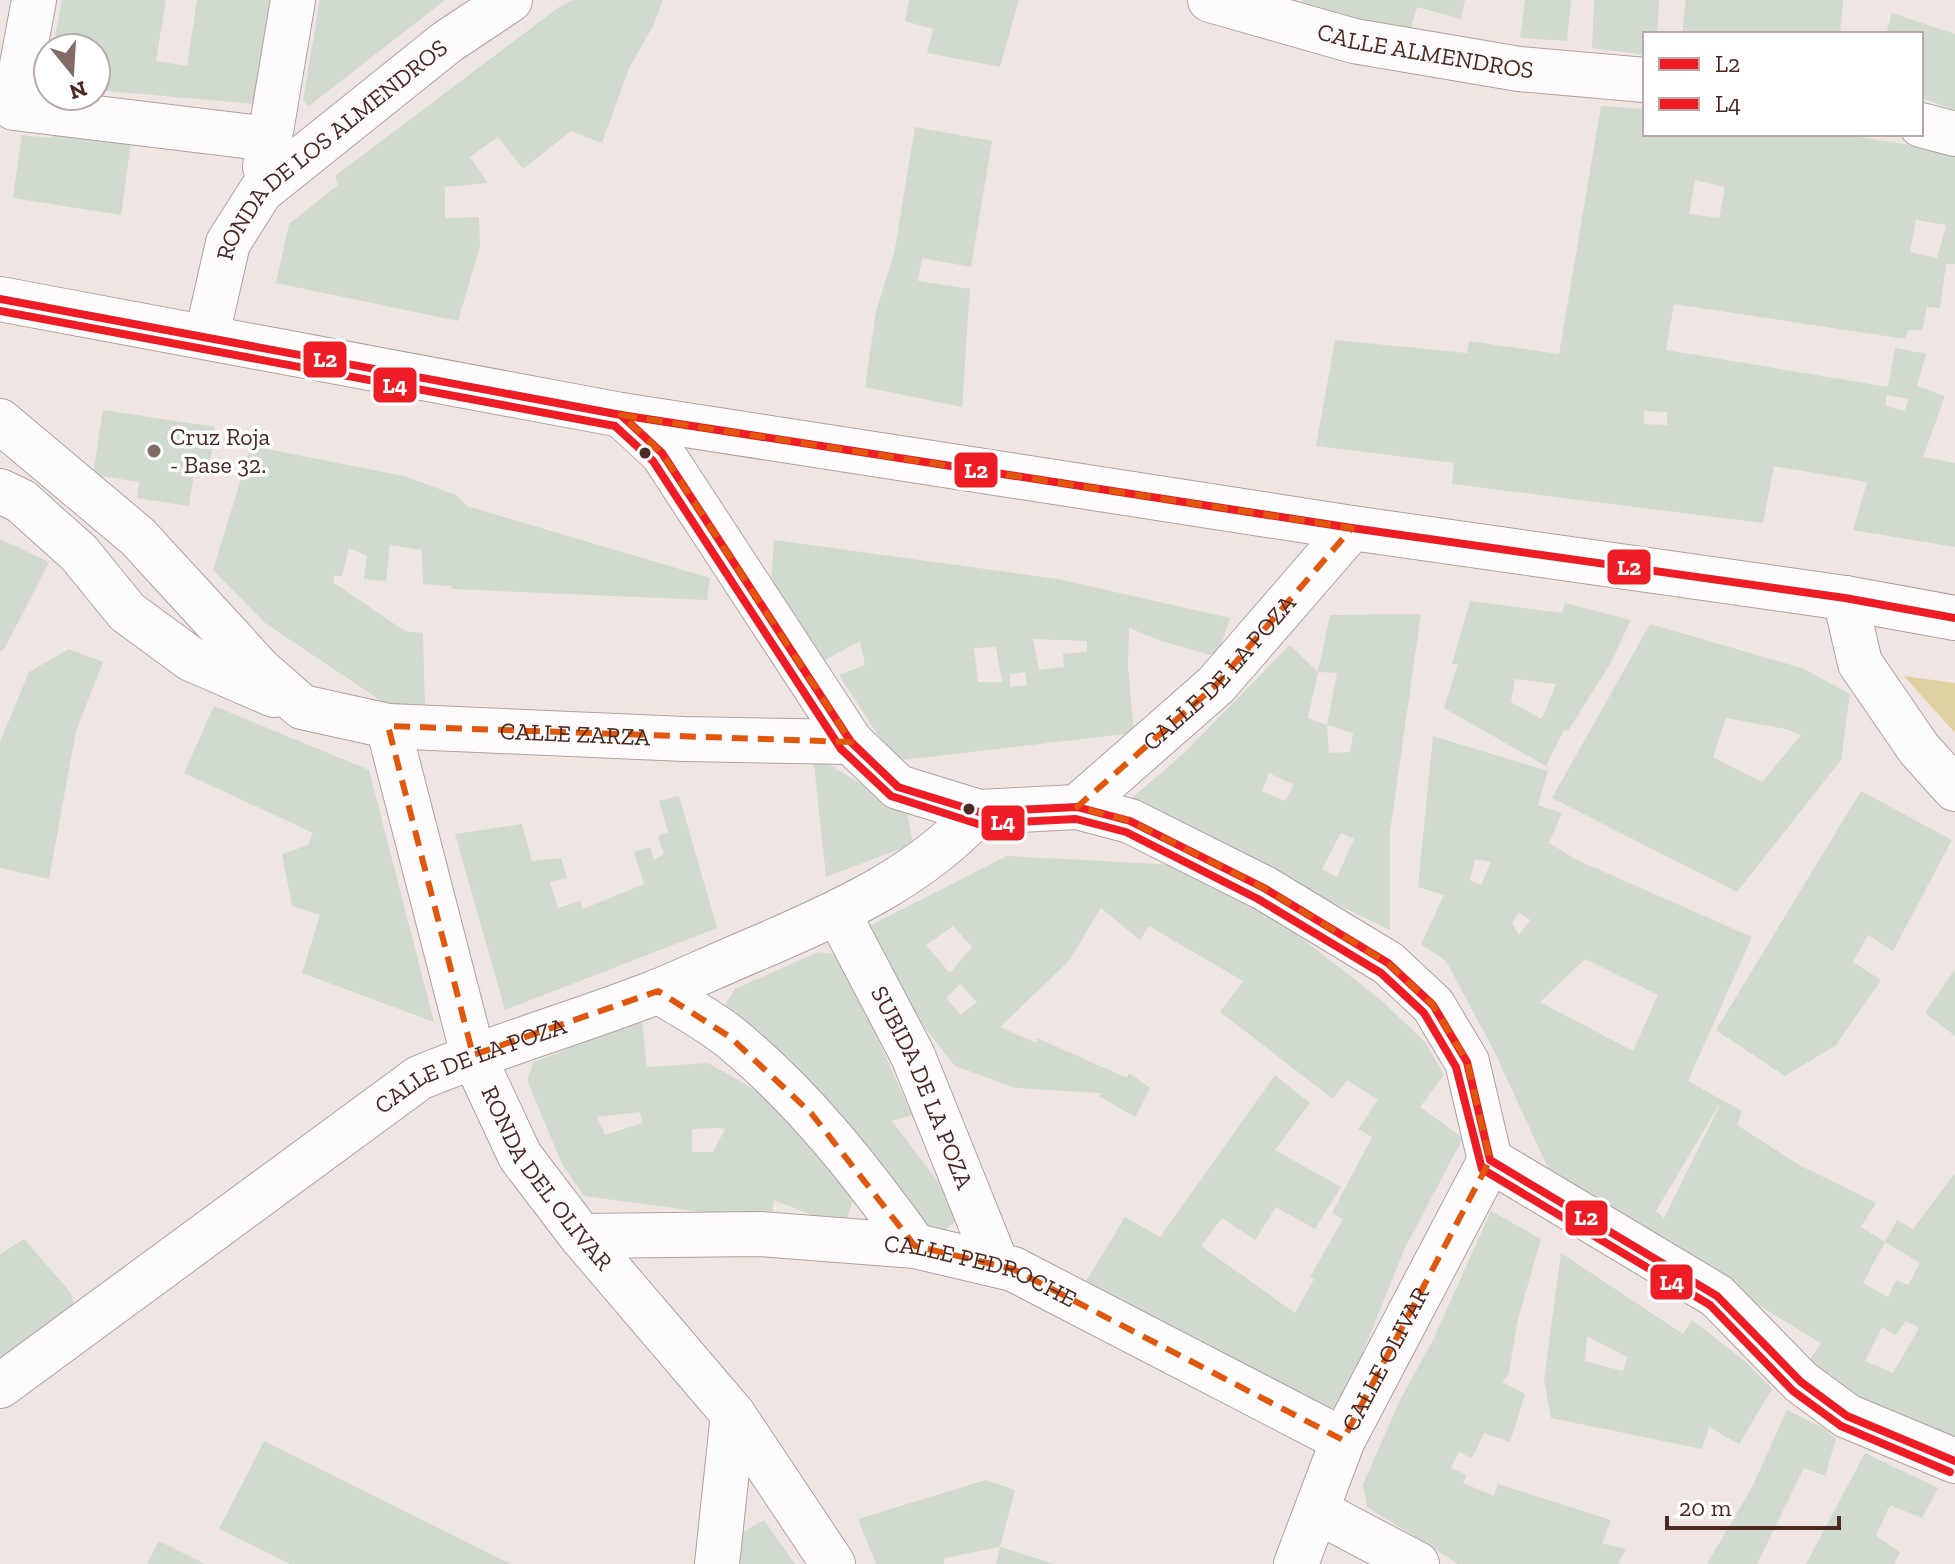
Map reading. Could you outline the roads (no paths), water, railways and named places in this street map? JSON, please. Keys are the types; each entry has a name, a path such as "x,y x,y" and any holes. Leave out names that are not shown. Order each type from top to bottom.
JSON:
{"street":[{"path":"34,0 14,108 270,139"},
{"path":"261,191 293,0"},
{"path":"447,42 453,0"},
{"name":"RONDA DE LOS ALMENDROS","path":"207,335 228,243 261,191 447,42 510,0"},
{"name":"CALLE ALMENDROS","path":"1210,0 1354,41 1519,69 1643,80"},
{"path":"1923,126 1955,134"},
{"path":"0,299 207,335 621,415 1352,528 1845,598 1955,618"},
{"path":"621,415 662,453 851,742 898,787 979,812 1077,807 1130,821 1264,888 1388,963 1433,1005 1467,1062 1490,1160 1717,1296 1801,1382 1847,1416 1955,1461"},
{"name":"CALLE ZARZA","path":"0,421 138,537 260,670 302,707"},
{"name":"CALLE ZARZA","path":"0,491 21,501 79,553 127,612 191,659 302,707 388,726 684,739 851,742"},
{"name":"CALLE DE LA POZA","path":"1077,807 1216,685 1352,528"},
{"path":"1845,598 1860,663 1919,749 1955,789"},
{"name":"RONDA DEL OLIVAR","path":"388,726 473,1055 520,1156 581,1236 733,1414 833,1564"},
{"name":"CALLE DE LA POZA","path":"0,1386 419,1078 473,1055 658,991 838,913 898,882 948,845 979,812"},
{"name":"SUBIDA DE LA POZA","path":"838,913 913,1056 997,1265"},
{"path":"658,991 730,1037 811,1113 865,1177 915,1246"},
{"name":"CALLE OLIVAR","path":"1296,1564 1343,1440 1490,1160"},
{"name":"CALLE PEDROCHE","path":"581,1236 760,1234 915,1246 1013,1269 1107,1315 1343,1440"},
{"path":"717,1564 733,1414"},
{"path":"1317,1511 1417,1564"}],"place":[{"name":"Cruz Roja - Base 32.","path":"154,451"}]}
